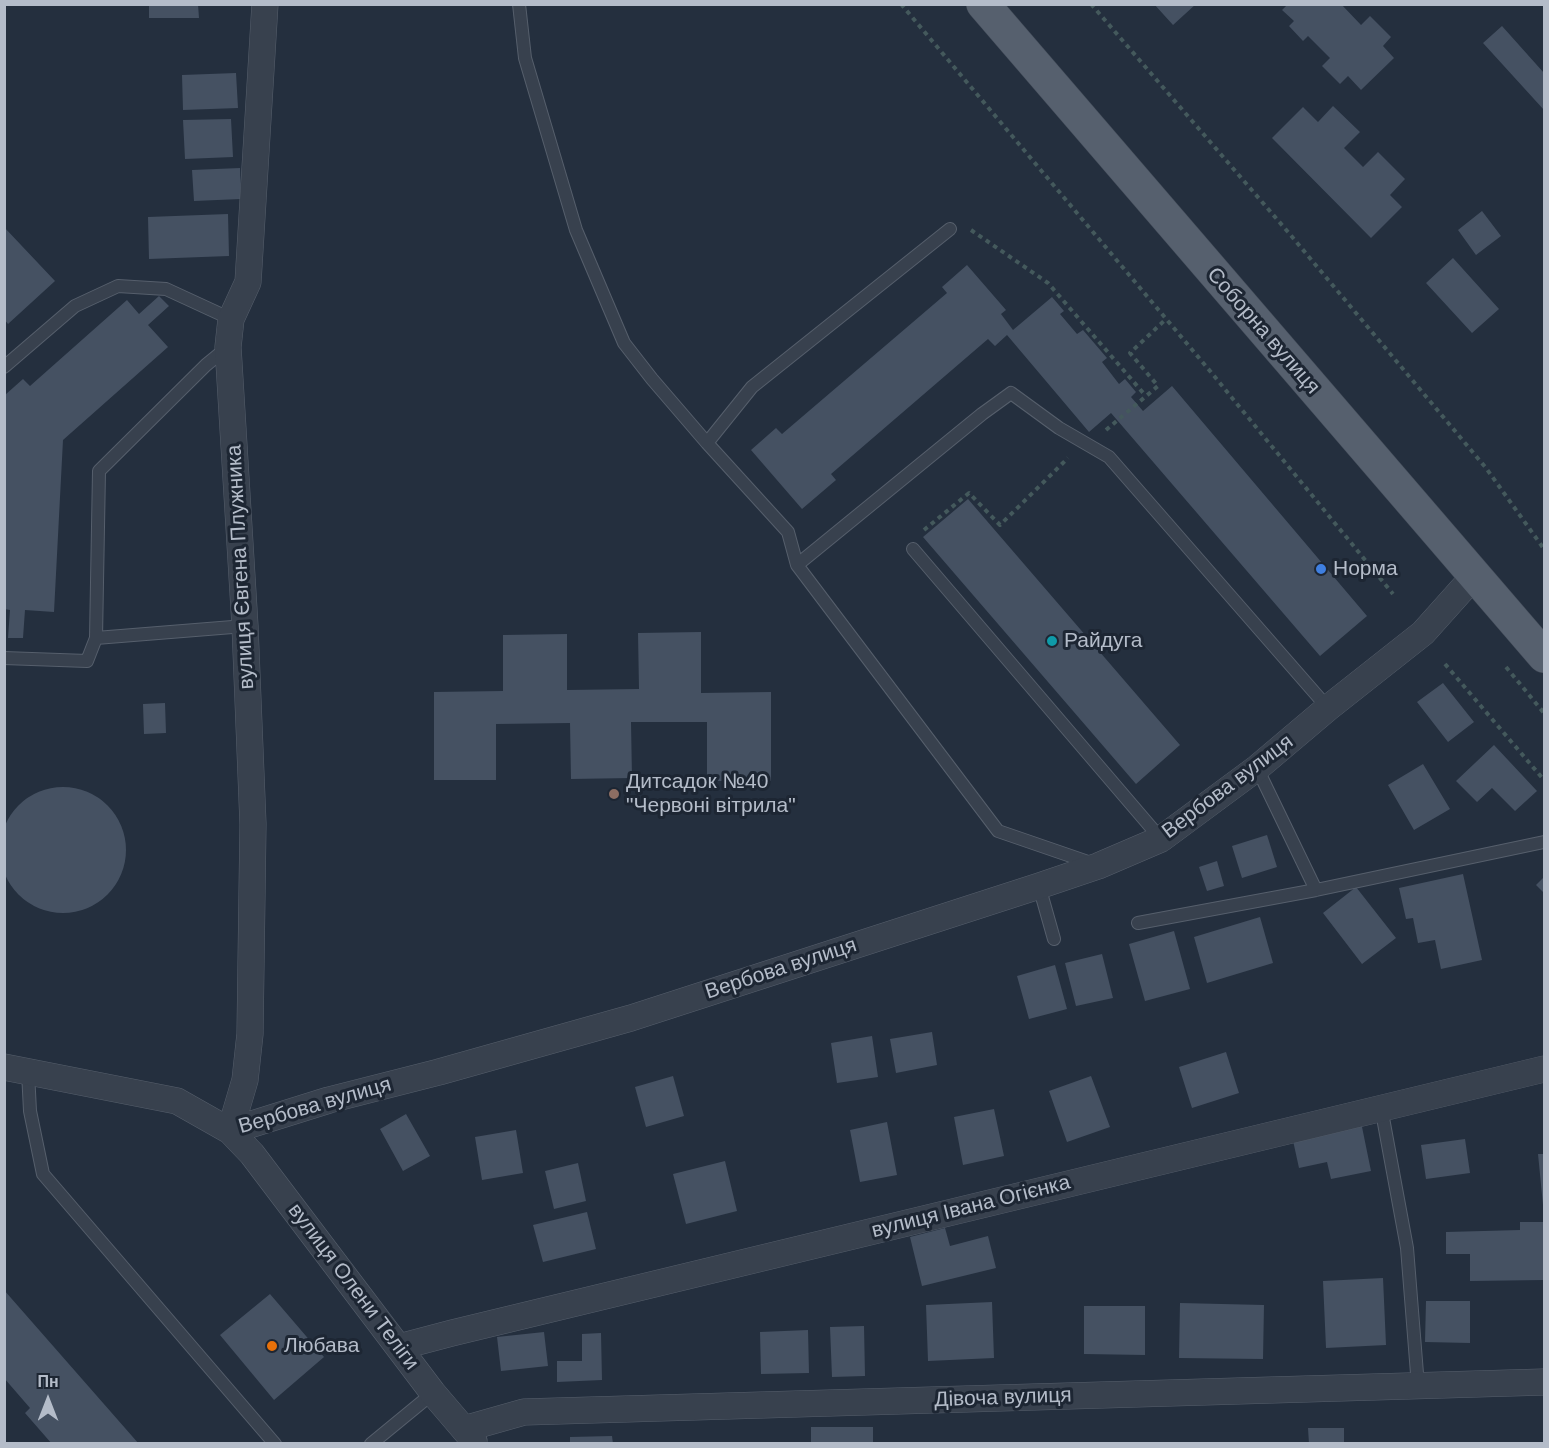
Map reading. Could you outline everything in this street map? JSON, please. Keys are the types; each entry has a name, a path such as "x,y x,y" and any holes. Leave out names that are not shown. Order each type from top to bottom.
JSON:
{"main road":[{"name":"Соборна вулиця","path":"982,4 1545,656"}],"street":[{"name":"вулиця Євгена Плужника","path":"230,1131 245,1080 250,1034 253,824 245,626 228,347 231,319 248,282 265,4"},
{"name":"Вербова вулиця","path":"16,1070 177,1101 230,1131 329,1100 439,1072 631,1018 1040,886 1098,866 1161,839 1257,768 1328,708 1424,633 1474,576"},
{"name":"вулиця Івана Огієнка","path":"399,1347 1545,1069"},
{"name":"вулиця Олени Теліги","path":"230,1131 252,1154 434,1393 470,1436"},
{"name":"Дівоча вулиця","path":"470,1436 524,1412 1545,1382"}],"lane":[{"path":"519,4 525,58 576,230 624,343 707,443 788,532 797,565 998,831 1098,866"},
{"path":"707,443 752,387 950,229"},
{"path":"4,367 75,306 118,286 166,289 231,319"},
{"path":"4,658 87,661 96,638 99,471 206,365 228,347"},
{"path":"797,565 1011,393 1059,428 1109,457 1328,708"},
{"path":"914,549 1161,839"},
{"path":"96,638 245,626"},
{"path":"1257,768 1316,890"},
{"path":"1138,923 1316,890 1545,842"},
{"path":"1040,886 1054,939"},
{"path":"16,1070 30,1112 43,1174 275,1443"},
{"path":"1381,1107 1407,1248 1418,1386"},
{"path":"371,1443 434,1393"}],"path":[{"path":"902,4 1393,594"},
{"path":"1091,4 1486,468 1545,549"},
{"path":"950,229 960,223 1048,283 1145,396"},
{"path":"1117,420 1158,386 1130,353 1166,319"},
{"path":"914,549 920,534 969,493 1000,525 1071,455 1089,445"},
{"path":"1502,662 1545,713"},
{"path":"1445,664 1545,780"}],"building":[{"path":"149,4 198,4 199,18 149,18"},
{"path":"1154,4 1196,4 1173,25"},
{"path":"1288,4 1341,4 1361,25 1370,16 1391,37 1383,46 1394,58 1361,90 1348,76 1340,84 1322,66 1330,58 1308,36 1303,41 1289,26 1294,21 1282,10"},
{"path":"1502,26 1544,73 1544,110 1483,43"},
{"path":"236,73 238,108 183,110 182,75"},
{"path":"1333,106 1360,132 1344,148 1363,167 1378,152 1405,179 1390,195 1402,207 1371,238 1272,138 1303,107 1318,122"},
{"path":"231,119 233,157 185,159 183,120"},
{"path":"240,168 241,199 194,201 192,170"},
{"path":"1482,211 1501,236 1476,255 1458,230"},
{"path":"228,214 229,256 149,259 148,217"},
{"path":"4,227 55,281 8,324 4,319"},
{"path":"1453,258 1499,309 1472,333 1426,283"},
{"path":"967,265 1006,310 1001,314 1013,330 1052,297 1064,311 1060,314 1077,334 1083,330 1107,358 1102,362 1119,384 1125,379 1136,392 1131,397 1143,411 1172,386 1367,616 1320,656 1111,413 1089,432 1007,335 995,346 988,339 831,474 836,480 802,509 751,450 776,428 782,434 947,293 942,287"},
{"path":"159,296 169,306 148,325 168,347 63,440 54,612 25,610 23,638 8,638 10,610 4,609 5,395 23,379 30,386 127,300 139,314"},
{"name":"Райдуга","path":"968,499 1180,745 1136,784 923,537"},
{"path":"701,632 701,693 771,692 771,781 707,781 707,722 631,722 632,778 571,779 570,723 496,724 496,780 434,780 434,692 503,691 503,635 567,634 567,690 639,689 638,633"},
{"path":"1443,683 1474,722 1448,742 1417,702"},
{"path":"165,703 166,733 144,734 143,704"},
{"path":"1494,745 1537,791 1515,811 1492,788 1477,802 1456,781"},
{"path":"1423,764 1450,809 1414,830 1388,785"},
{"path":"63,787 87,792 107,806 121,826 126,850 121,874 107,894 87,908 63,913 39,908 19,894 5,874 0,850 5,826 19,806 39,792"},
{"path":"1267,835 1277,867 1242,878 1232,846"},
{"path":"1217,861 1224,886 1207,891 1199,867"},
{"path":"1463,874 1482,960 1441,969 1435,940 1418,943 1413,918 1406,919 1399,888"},
{"path":"1544,877 1544,893 1536,885"},
{"path":"1356,887 1396,938 1362,964 1323,913"},
{"path":"1260,917 1273,963 1207,983 1194,937"},
{"path":"1174,931 1190,989 1145,1001 1129,944"},
{"path":"1102,954 1113,998 1076,1006 1065,963"},
{"path":"1055,965 1067,1009 1029,1019 1017,976"},
{"path":"932,1032 937,1065 896,1073 890,1039"},
{"path":"872,1036 878,1077 837,1083 831,1043"},
{"path":"1226,1052 1239,1093 1192,1108 1179,1067"},
{"path":"673,1076 684,1116 646,1127 635,1087"},
{"path":"1091,1076 1110,1127 1067,1142 1049,1091"},
{"path":"994,1109 1004,1156 963,1165 954,1117"},
{"path":"406,1114 430,1156 403,1171 380,1129"},
{"path":"887,1122 897,1175 860,1182 850,1130"},
{"path":"1361,1122 1371,1171 1331,1179 1327,1162 1299,1168 1292,1136"},
{"path":"516,1130 523,1173 482,1180 475,1137"},
{"path":"1465,1139 1470,1173 1426,1179 1421,1145"},
{"path":"1538,1154 1544,1154 1544,1205 1543,1205"},
{"path":"725,1161 737,1211 686,1224 673,1174"},
{"path":"578,1163 586,1201 554,1209 545,1171"},
{"path":"587,1212 596,1249 543,1262 533,1225"},
{"path":"1520,1222 1544,1222 1544,1280 1470,1281 1470,1254 1446,1254 1446,1232 1520,1230"},
{"path":"945,1228 950,1246 988,1236 996,1268 922,1286 910,1237"},
{"path":"1383,1278 1386,1345 1326,1348 1323,1281"},
{"path":"4,1290 139,1444 52,1444 25,1413 30,1408 4,1378"},
{"name":"Любава","path":"270,1294 324,1357 274,1400 220,1335"},
{"path":"1426,1301 1470,1301 1470,1343 1425,1342"},
{"path":"992,1302 994,1358 928,1361 926,1305"},
{"path":"1180,1303 1264,1305 1263,1359 1179,1358"},
{"path":"1084,1306 1145,1306 1145,1355 1084,1354"},
{"path":"864,1326 865,1376 832,1377 830,1327"},
{"path":"808,1330 809,1373 761,1374 760,1332"},
{"path":"544,1332 548,1366 501,1371 497,1337"},
{"path":"601,1333 602,1380 557,1382 557,1361 582,1361 582,1334"},
{"path":"811,1427 873,1427 873,1444 811,1444"},
{"path":"1308,1428 1344,1428 1344,1444 1309,1444"},
{"path":"612,1436 613,1444 570,1444 570,1437"}],"place":[{"name":"Норма","path":"1321,569"},
{"name":"Райдуга","path":"1052,641"},
{"name":"Дитсадок №40 \"Червоні вітрила\"","path":"614,794"},
{"name":"Любава","path":"272,1346"}]}
